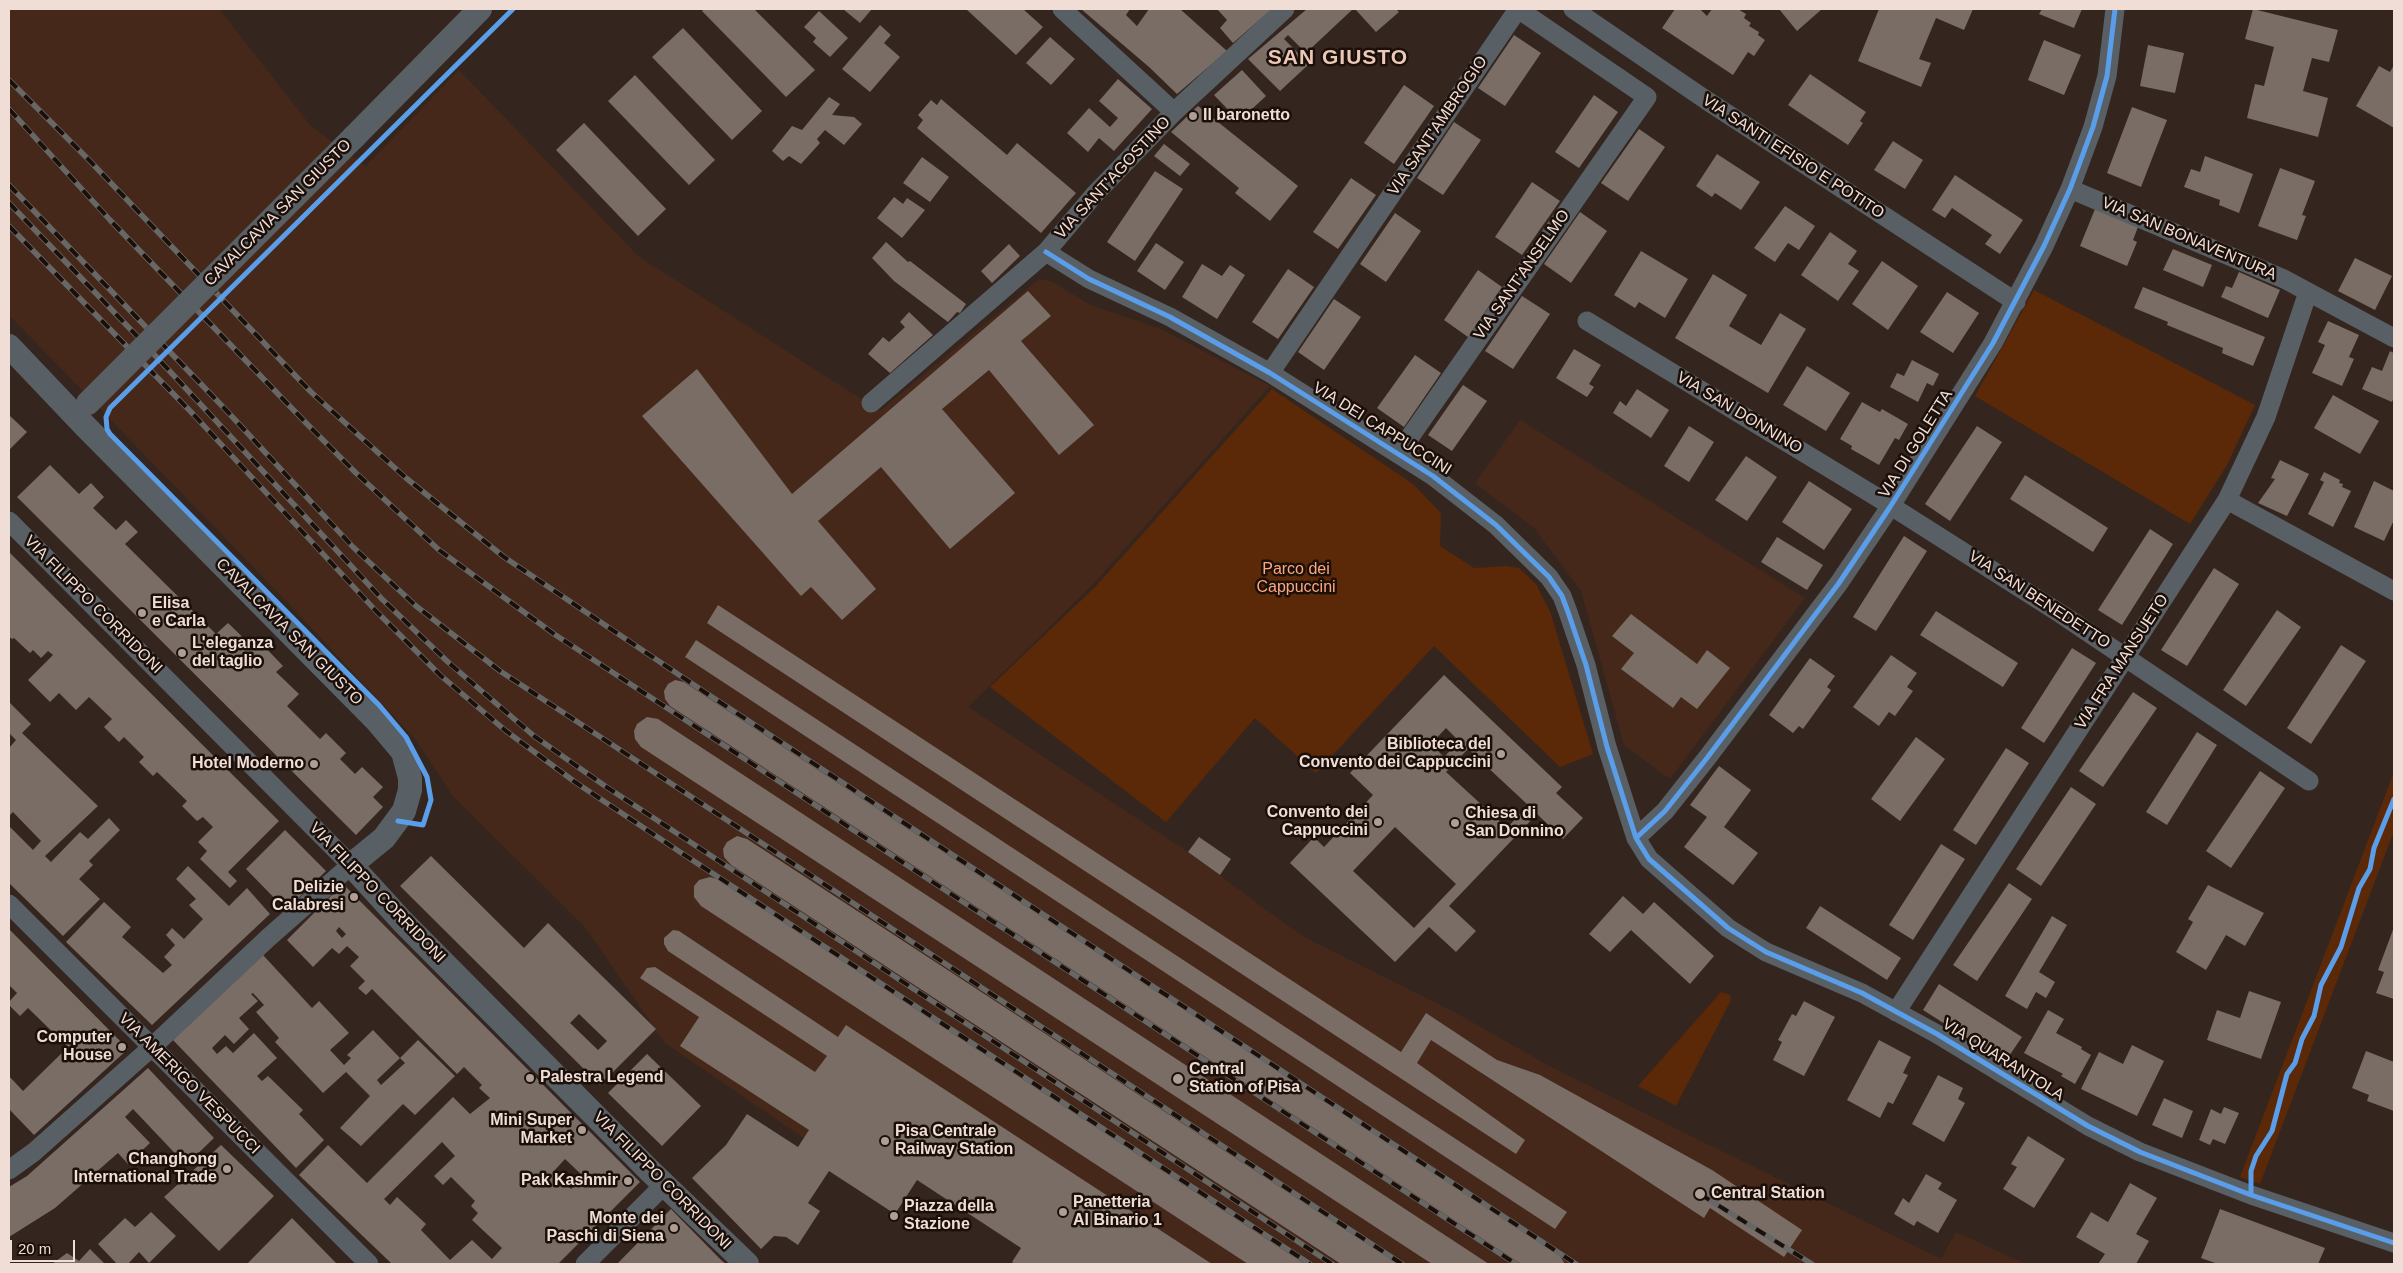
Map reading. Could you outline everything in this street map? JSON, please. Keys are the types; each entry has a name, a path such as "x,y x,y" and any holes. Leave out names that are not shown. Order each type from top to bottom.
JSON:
{"street":[{"name":"CAVALCAVIA SAN GIUSTO","path":"82,410 480,9"},
{"path":"1062,9 1174,112"},
{"name":"VIA SANT'AGOSTINO","path":"871,403 1046,252 1094,195 1174,112 1284,9"},
{"name":"VIA SANT'AMBROGIO","path":"1270,373 1518,9 1647,97"},
{"name":"VIA SANTI EFISIO E POTITO","path":"1574,9 1706,100 2016,302"},
{"name":"VIA DI GOLETTA","path":"1636,838 1665,810 1707,758 1840,583 1964,392 2016,302 2070,189 2102,99 2107,76 2115,9"},
{"name":"VIA SANT'ANSELMO","path":"1398,454 1647,97"},
{"name":"VIA SAN BONAVENTURA","path":"2070,189 2284,279 2394,338"},
{"name":"VIA DEI CAPPUCCINI","path":"1046,252 1089,279 1170,317 1270,373 1455,491 1496,525 1556,586 1568,612 1586,665 1607,747 1636,838"},
{"name":"VIA FRA MANSUETO","path":"1896,1012 2227,500 2266,417 2308,292"},
{"name":"VIA SAN DONNINO","path":"1587,321 1890,507"},
{"name":"CAVALCAVIA SAN GIUSTO","path":"9,346 82,410 377,721 403,752 410,778 410,790 404,811 384,838 350,865"},
{"path":"2227,500 2394,592"},
{"name":"VIA SAN BENEDETTO","path":"1890,507 2127,656 2309,781"},
{"name":"VIA FILIPPO CORRIDONI","path":"9,521 350,865 402,921 664,1185 746,1264"},
{"name":"VIA QUARANTOLA","path":"1636,838 1649,859 1728,928 1766,952 1854,989 1937,1034 2088,1126 2140,1152 2251,1195 2394,1243"},
{"path":"9,1170 34,1152 152,1047 268,938 350,865"},
{"name":"VIA AMERIGO VESPUCCI","path":"9,904 369,1264"},
{"path":"586,1264 664,1185"}],"shaded area":[{"path":"9,9 219,9 311,126 366,166 459,70 638,256 880,411 1039,279 1053,282 1090,305 1161,329 1270,386 1095,582 968,707 1188,852 1302,936 1456,1013 1553,1068 1941,1259 1956,1232 2026,1264 1176,1264 974,1132 840,1163 665,1043 585,927 453,796 416,740 292,607 9,315"},
{"path":"1520,420 1805,598 1670,779 1624,745 1581,591 1534,528 1475,483"}],"green space":[{"path":"2034,290 2255,405 2227,465 2190,524 1975,396"},
{"name":"Parco dei Cappuccini","path":"1272,389 1413,484 1441,513 1440,546 1474,568 1506,566 1519,568 1536,584 1551,614 1593,754 1560,767 1434,646 1316,773 1255,718 1166,822 990,687 1096,586"},
{"path":"2394,772 2394,831 2260,1184 2240,1177"},
{"path":"1721,992 1730,995 1731,1000 1676,1106 1638,1086"}],"building":[{"path":"704,9 754,9 815,70 786,97 702,11"},
{"path":"843,9 872,9 860,23"},
{"path":"966,9 1023,9 1043,27 1016,55"},
{"path":"1081,9 1130,9 1126,15 1137,26 1149,9 1180,9 1227,51 1177,94 1149,67"},
{"path":"1217,9 1272,9 1233,43 1220,28 1227,20"},
{"path":"1307,9 1353,9 1306,53 1288,35 1284,39 1309,64 1280,91 1248,59"},
{"path":"1355,9 1396,9 1399,12 1376,32"},
{"path":"1675,9 1700,9 1707,16 1712,9 1738,9 1746,14 1744,18 1751,23 1749,26 1759,32 1758,35 1765,40 1754,56 1748,52 1733,75 1662,28"},
{"path":"1779,9 1822,9 1797,31"},
{"path":"1879,9 1973,9 1964,30 1936,18 1919,59 1931,63 1921,87 1858,61"},
{"path":"2042,9 2082,9 2074,28 2039,14"},
{"path":"2253,9 2338,30 2329,62 2312,58 2303,91 2328,98 2318,137 2247,118 2255,84 2264,86 2274,47 2245,39"},
{"path":"819,11 848,38 830,57 813,42 816,38 804,27"},
{"path":"880,25 891,35 884,43 900,57 870,92 842,69"},
{"path":"683,28 762,111 732,140 652,57"},
{"path":"1514,35 1541,53 1505,106 1478,88"},
{"path":"1050,37 1075,59 1051,85 1026,63"},
{"path":"2044,40 2081,55 2064,95 2028,80"},
{"path":"2148,45 2184,53 2175,93 2140,86"},
{"path":"2394,65 2394,128 2356,106 2379,66 2390,72"},
{"path":"1242,70 1266,96 1239,121 1214,95"},
{"path":"1810,74 1866,112 1860,121 1863,123 1848,145 1788,105"},
{"path":"635,75 715,160 689,185 608,101"},
{"path":"1118,79 1152,109 1114,151 1099,138 1088,152 1067,133 1089,108 1110,127 1118,118 1099,101"},
{"path":"1404,85 1434,106 1394,164 1364,143"},
{"path":"1594,95 1618,112 1579,168 1555,152"},
{"path":"829,97 840,104 832,115 854,117 862,124 844,145 825,130 817,139 820,143 801,164 789,156 783,161 772,151 792,126 802,130"},
{"path":"941,99 1007,155 1017,143 1076,193 1041,233 917,128 923,120 918,115 931,100 937,105"},
{"path":"1198,106 1298,186 1270,221 1235,193 1239,188 1171,132"},
{"path":"2132,107 2167,120 2141,187 2107,173"},
{"path":"1454,122 1481,140 1443,195 1417,178"},
{"path":"584,123 666,209 638,236 556,150"},
{"path":"1639,129 1665,147 1628,201 1601,183"},
{"path":"1893,141 1923,160 1905,189 1874,170"},
{"path":"1164,144 1190,164 1180,176 1154,156"},
{"path":"1717,154 1760,182 1741,210 1715,193 1712,197 1696,186"},
{"path":"2205,156 2253,174 2239,213 2219,205 2220,200 2184,187 2191,169 2200,172"},
{"path":"922,157 949,177 930,202 903,183"},
{"path":"2280,168 2315,181 2302,215 2306,216 2297,240 2258,226"},
{"path":"1155,171 1183,189 1135,261 1107,242"},
{"path":"1955,175 2023,220 2000,254 1985,244 1992,235 1952,208 1945,218 1932,210"},
{"path":"1351,178 1376,195 1338,249 1313,232"},
{"path":"1532,182 1560,201 1522,255 1495,237"},
{"path":"894,197 903,204 907,198 925,210 902,238 877,218"},
{"path":"1785,206 1815,226 1799,250 1788,243 1775,262 1754,248"},
{"path":"2095,209 2138,227 2133,240 2137,242 2127,266 2080,246"},
{"path":"1580,212 1607,231 1571,283 1544,264"},
{"path":"1395,213 1421,231 1386,282 1360,264"},
{"path":"1830,232 1857,251 1848,264 1859,271 1838,301 1801,275"},
{"path":"886,242 908,262 910,261 966,304 960,313 957,312 948,322 894,281 872,258"},
{"path":"1156,243 1184,262 1165,290 1137,271"},
{"path":"1009,244 1020,256 992,283 981,271"},
{"path":"2173,249 2212,265 2203,287 2163,270"},
{"path":"1641,251 1688,279 1665,318 1639,302 1635,308 1614,295"},
{"path":"2355,258 2392,276 2375,310 2338,291"},
{"path":"1882,261 1918,286 1888,330 1852,304"},
{"path":"1202,264 1222,276 1230,265 1245,275 1217,319 1182,297"},
{"path":"1288,269 1314,287 1278,339 1252,322"},
{"path":"1478,270 1502,287 1468,337 1444,320"},
{"path":"2239,272 2280,290 2268,318 2221,297 2226,286 2232,288"},
{"path":"1713,274 1747,295 1729,326 1761,345 1780,313 1806,329 1768,393 1675,338"},
{"path":"2143,287 2265,337 2253,366 2222,353 2223,348 2167,325 2168,322 2134,308"},
{"path":"1028,291 1051,316 1021,341 1094,425 1059,455 989,370 942,409 1015,493 950,549 881,467 818,521 876,589 842,620 811,587 801,596 642,416 697,369 792,494"},
{"path":"1947,292 1979,313 1953,353 1920,332"},
{"path":"1522,296 1550,314 1513,369 1485,351"},
{"path":"1334,299 1361,317 1324,370 1298,352"},
{"path":"909,312 933,335 890,373 868,354 883,337 889,342 905,327 900,322"},
{"path":"2328,321 2359,335 2349,357 2354,359 2342,386 2312,373 2325,345 2318,342"},
{"path":"1574,349 1601,365 1589,384 1594,387 1587,397 1556,378"},
{"path":"2390,351 2394,353 2394,396 2392,402 2362,389 2372,367 2382,371"},
{"path":"1415,355 1441,373 1404,427 1377,408"},
{"path":"1912,360 1939,374 1933,386 1927,383 1918,402 1890,387 1897,373 1904,376"},
{"path":"1807,366 1850,393 1826,431 1783,405"},
{"path":"1463,385 1487,401 1452,451 1428,435"},
{"path":"1637,389 1669,410 1651,438 1613,413 1620,401 1626,406"},
{"path":"2333,395 2379,421 2360,454 2314,428"},
{"path":"1862,402 1880,412 1882,409 1908,424 1899,440 1895,438 1879,465 1851,449 1852,446 1840,439"},
{"path":"9,415 27,432 9,450"},
{"path":"1689,426 1714,442 1689,482 1664,466"},
{"path":"1977,426 2002,442 1950,521 1925,504"},
{"path":"1746,456 1777,477 1747,521 1715,500"},
{"path":"2280,460 2309,474 2287,516 2258,503 2275,479 2271,478"},
{"path":"50,465 79,494 91,483 104,497 93,508 116,530 126,520 138,532 125,544 216,634 228,623 256,650 262,644 283,666 276,672 299,694 287,706 320,739 326,733 346,753 340,759 355,774 362,767 383,787 373,797 383,807 356,835 17,497"},
{"path":"2324,472 2340,480 2339,483 2343,484 2342,487 2351,491 2333,527 2308,514 2324,482 2320,480"},
{"path":"2025,475 2108,528 2093,552 2010,499"},
{"path":"1809,481 1852,509 1824,550 1782,522"},
{"path":"2374,481 2394,491 2394,520 2384,541 2354,527"},
{"path":"2150,529 2173,544 2122,625 2098,610"},
{"path":"1904,536 1927,551 1876,631 1853,617"},
{"path":"1777,537 1823,565 1807,590 1761,562"},
{"path":"9,552 279,821 228,872 237,881 230,888 200,859 207,851 198,842 213,827 203,817 197,821 182,806 187,801 157,772 153,776 139,762 144,757 124,737 119,742 104,727 112,719 89,697 76,710 59,693 50,702 28,680 53,655 48,651 41,658 33,650 30,653 14,638 9,637"},
{"path":"2214,568 2239,584 2187,666 2161,650"},
{"path":"718,605 1401,1052 1426,1013 1497,1060 1540,1075 1712,1170 1802,1230 1784,1257 1710,1208 1704,1218 1431,1040 1417,1063 1525,1140 1516,1154 707,623"},
{"path":"2277,610 2301,627 2246,706 2223,690"},
{"path":"1936,611 2018,663 2003,687 1920,635"},
{"path":"1631,614 1697,664 1707,650 1730,668 1697,709 1681,697 1673,708 1621,669 1634,653 1612,636"},
{"path":"696,640 1567,1212 1555,1229 685,657"},
{"path":"2341,645 2366,661 2311,744 2287,728"},
{"path":"2072,648 2096,663 2044,743 2021,728"},
{"path":"1891,655 1917,673 1907,687 1913,691 1895,716 1889,712 1879,726 1853,707"},
{"path":"1810,658 1835,676 1827,687 1831,690 1803,729 1799,726 1793,733 1769,715"},
{"name":"Convento dei Cappuccini","path":"1444,675 1562,787 1556,793 1583,818 1563,839 1537,814 1449,906 1476,931 1456,952 1429,927 1395,962 1290,863 1314,837 1324,847 1373,795 1350,773","holes":["1446,728 1459,741 1444,757 1431,744","1468,749 1528,805 1507,828 1446,772","1395,827 1456,884 1414,928 1353,871"]},
{"path":"675,680 684,682 1560,1256 1565,1264 1521,1264 670,706 665,699 664,691 668,684"},
{"path":"2133,692 2157,708 2103,787 2079,771"},
{"path":"9,702 31,724 22,733 98,806 45,856 51,862 80,832 88,839 109,818 120,830 89,861 93,865 79,879 100,899 63,936 9,883 9,826 33,850 41,841 13,812 10,815 9,813 9,748 16,740 9,733"},
{"path":"647,717 658,719 1489,1264 1432,1264 641,747 635,739 634,731 637,724"},
{"path":"2197,732 2217,745 2167,825 2146,812"},
{"path":"1916,737 1945,759 1900,821 1871,799"},
{"path":"2006,748 2029,763 1976,845 1953,830"},
{"path":"1719,766 1751,790 1724,827 1758,853 1733,885 1684,847 1707,817 1690,805"},
{"path":"2260,771 2285,788 2231,868 2206,851"},
{"path":"2071,787 2096,804 2041,886 2016,869"},
{"path":"285,830 326,871 286,910 246,869"},
{"path":"737,836 747,839 1398,1264 1341,1264 731,865 724,857 723,849 727,842"},
{"path":"1199,837 1231,859 1220,875 1188,852"},
{"path":"1941,844 1965,859 1913,940 1889,925"},
{"path":"431,856 524,948 548,923 656,1029 600,1085 400,886","holes":["579,1014 607,1041 598,1050 570,1023"]},
{"path":"188,866 229,906 247,888 270,914 152,1025 66,942 104,902 131,927 122,937 163,973 172,965 164,957 175,945 166,935 172,928 184,939 203,919 189,905 196,899 176,879"},
{"path":"710,877 717,879 1305,1264 1248,1264 701,906 694,897 694,886 699,880"},
{"path":"2009,883 2032,899 1977,981 1953,965"},
{"path":"343,884 640,1182 558,1264 392,1264 299,1175 328,1145 367,1183 453,1097 470,1114 490,1098 479,1088 482,1085 464,1067 457,1074 372,989 366,995 358,988 365,981 350,966 359,957 347,946 339,954 332,948 313,967 287,940","holes":["339,927 346,934 342,938 336,931","442,1142 455,1156 434,1176 443,1185 451,1177 475,1201 471,1206 478,1213 472,1220 502,1248 492,1259 472,1240 450,1260 421,1230 426,1224 397,1197 390,1205 384,1199","565,1159 583,1176 571,1189 554,1171"]},
{"path":"2208,885 2264,913 2245,946 2226,935 2206,970 2176,952 2193,922 2188,919"},
{"path":"1623,896 1643,914 1654,902 1714,956 1690,984 1631,930 1610,952 1589,934"},
{"path":"1820,906 1901,958 1887,980 1806,928"},
{"path":"2052,916 2067,925 2039,972 2055,982 2046,998 2036,992 2027,1009 2005,996"},
{"path":"2394,927 2394,999 2376,993 2384,972 2378,970"},
{"path":"9,929 128,1049 34,1135 9,1109 9,1076 23,1091 68,1047 28,1008 20,1016 9,1005 9,1002 17,993 9,985"},
{"name":"Pisa Centrale Railway Station","path":"673,930 679,931 838,1037 846,1025 1212,1264 1015,1264 1012,1262 1021,1248 917,1180 895,1214 829,1171 808,1203 820,1211 798,1245 786,1237 774,1236 761,1249 692,1178 726,1145 747,1114 798,1147 809,1130 680,1046 699,1017 640,978 647,968 655,967 815,1072 827,1056 668,951 664,944 664,938"},
{"path":"263,955 312,1008 319,1001 349,1033 330,1050 344,1065 351,1058 347,1055 373,1030 400,1058 418,1040 455,1076 415,1115 403,1104 361,1146 340,1128 370,1096 346,1072 323,1093 275,1042 279,1038 256,1012 264,1005 253,993 251,994 258,1001 239,1018 249,1029 234,1044 225,1035 212,1048 217,1054 226,1046 233,1053 254,1033 277,1058 257,1076 262,1081 268,1076 303,1110 299,1114 324,1140 296,1168 173,1040","holes":["400,1058 405,1063 381,1085 377,1080"]},
{"path":"1939,984 2022,1037 2005,1062 1923,1010"},
{"path":"2249,991 2281,1002 2261,1059 2207,1040 2217,1010 2240,1018"},
{"path":"1804,1001 1835,1017 1804,1076 1773,1060 1782,1042 1778,1040 1792,1014 1796,1016"},
{"path":"2048,1010 2064,1019 2056,1033 2082,1047 2081,1049 2091,1055 2075,1084 2061,1076 2063,1074 2024,1053"},
{"path":"1879,1040 1911,1057 1903,1073 1908,1075 1893,1104 1888,1102 1880,1118 1847,1100"},
{"path":"2132,1045 2164,1061 2137,1116 2081,1089 2099,1052 2123,1064"},
{"path":"2366,1051 2394,1062 2394,1111 2367,1101 2369,1095 2352,1088"},
{"path":"647,1054 701,1106 662,1146 608,1093"},
{"path":"148,1068 214,1138 186,1165 133,1109 125,1117 150,1143 128,1164 118,1153 55,1208 9,1237 9,1187 27,1176"},
{"path":"1938,1075 1963,1088 1958,1099 1965,1103 1944,1142 1912,1124"},
{"path":"2164,1098 2193,1111 2182,1138 2152,1125"},
{"path":"2224,1107 2239,1113 2225,1144 2213,1139 2210,1145 2199,1140 2211,1109 2221,1114"},
{"path":"2028,1136 2065,1159 2034,1208 2003,1189 2017,1167 2011,1164"},
{"path":"221,1145 274,1196 219,1251 164,1197"},
{"path":"1926,1174 1942,1183 1938,1189 1957,1200 1938,1233 1917,1221 1914,1226 1894,1214 1903,1198 1909,1203"},
{"path":"2130,1183 2157,1198 2136,1234 2149,1241 2136,1264 2098,1264 2105,1254 2076,1237 2091,1212 2108,1222"},
{"path":"671,1209 721,1260 726,1264 617,1264"},
{"path":"2220,1209 2325,1248 2318,1264 2218,1264 2201,1258"},
{"path":"151,1212 176,1236 149,1263 139,1252 128,1264 117,1264 98,1244 125,1218 135,1227"},
{"path":"292,1218 337,1264 247,1264"},
{"path":"90,1249 105,1264 52,1264 67,1253 79,1261"}],"railway":[{"path":"9,80 87,158 311,392 406,478 504,557 703,691 1576,1264"},
{"path":"9,109 110,220 307,424 356,473 439,550 554,634 1516,1264"},
{"path":"9,185 225,409 353,547 416,606 500,671 1402,1264"},
{"path":"9,203 136,335 383,600 449,663 534,736 605,786 1332,1264"},
{"path":"9,226 193,414 376,611 440,675 506,731 575,782 683,854 1310,1264"},
{"path":"1700,1194 1812,1264"}],"cycle path":[{"path":"398,821 423,825 431,800 427,777 406,737 379,705 110,434 107,429 106,417 110,408 513,9"},
{"path":"1636,838 1665,811 1839,583 1890,507 1993,343 2044,246 2070,189 2093,127 2107,76 2115,9"},
{"path":"1046,252 1089,279 1170,317 1270,373 1433,476 1496,525 1549,577 1562,596 1586,665 1607,747 1636,838 1649,859 1728,928 1766,952 1862,993 1937,1034 2088,1126 2140,1152 2251,1195 2394,1243"},
{"path":"2251,1195 2251,1171 2256,1156 2272,1131 2287,1074 2295,1063 2302,1039 2314,1016 2321,985 2341,947 2359,888 2370,869 2374,848 2394,799"}],"place":[{"name":"Il baronetto","path":"1193,116"},
{"name":"Elisa e Carla","path":"142,613"},
{"name":"L'eleganza del taglio","path":"182,653"},
{"name":"Biblioteca del Convento dei Cappuccini","path":"1501,754"},
{"name":"Hotel Moderno","path":"314,764"},
{"name":"Convento dei Cappuccini","path":"1378,822"},
{"name":"Chiesa di San Donnino","path":"1455,823"},
{"name":"Delizie Calabresi","path":"354,897"},
{"name":"Computer House","path":"122,1047"},
{"name":"Palestra Legend","path":"530,1078"},
{"name":"Central Station of Pisa","path":"1178,1079"},
{"name":"Mini Super Market","path":"582,1130"},
{"name":"Pisa Centrale Railway Station","path":"885,1141"},
{"name":"Changhong International Trade","path":"227,1169"},
{"name":"Pak Kashmir","path":"628,1181"},
{"name":"Central Station","path":"1700,1194"},
{"name":"Panetteria Al Binario 1","path":"1063,1212"},
{"name":"Piazza della Stazione","path":"894,1216"},
{"name":"Monte dei Paschi di Siena","path":"674,1228"}],"district":[{"name":"SAN GIUSTO","path":"1338,58"}]}
